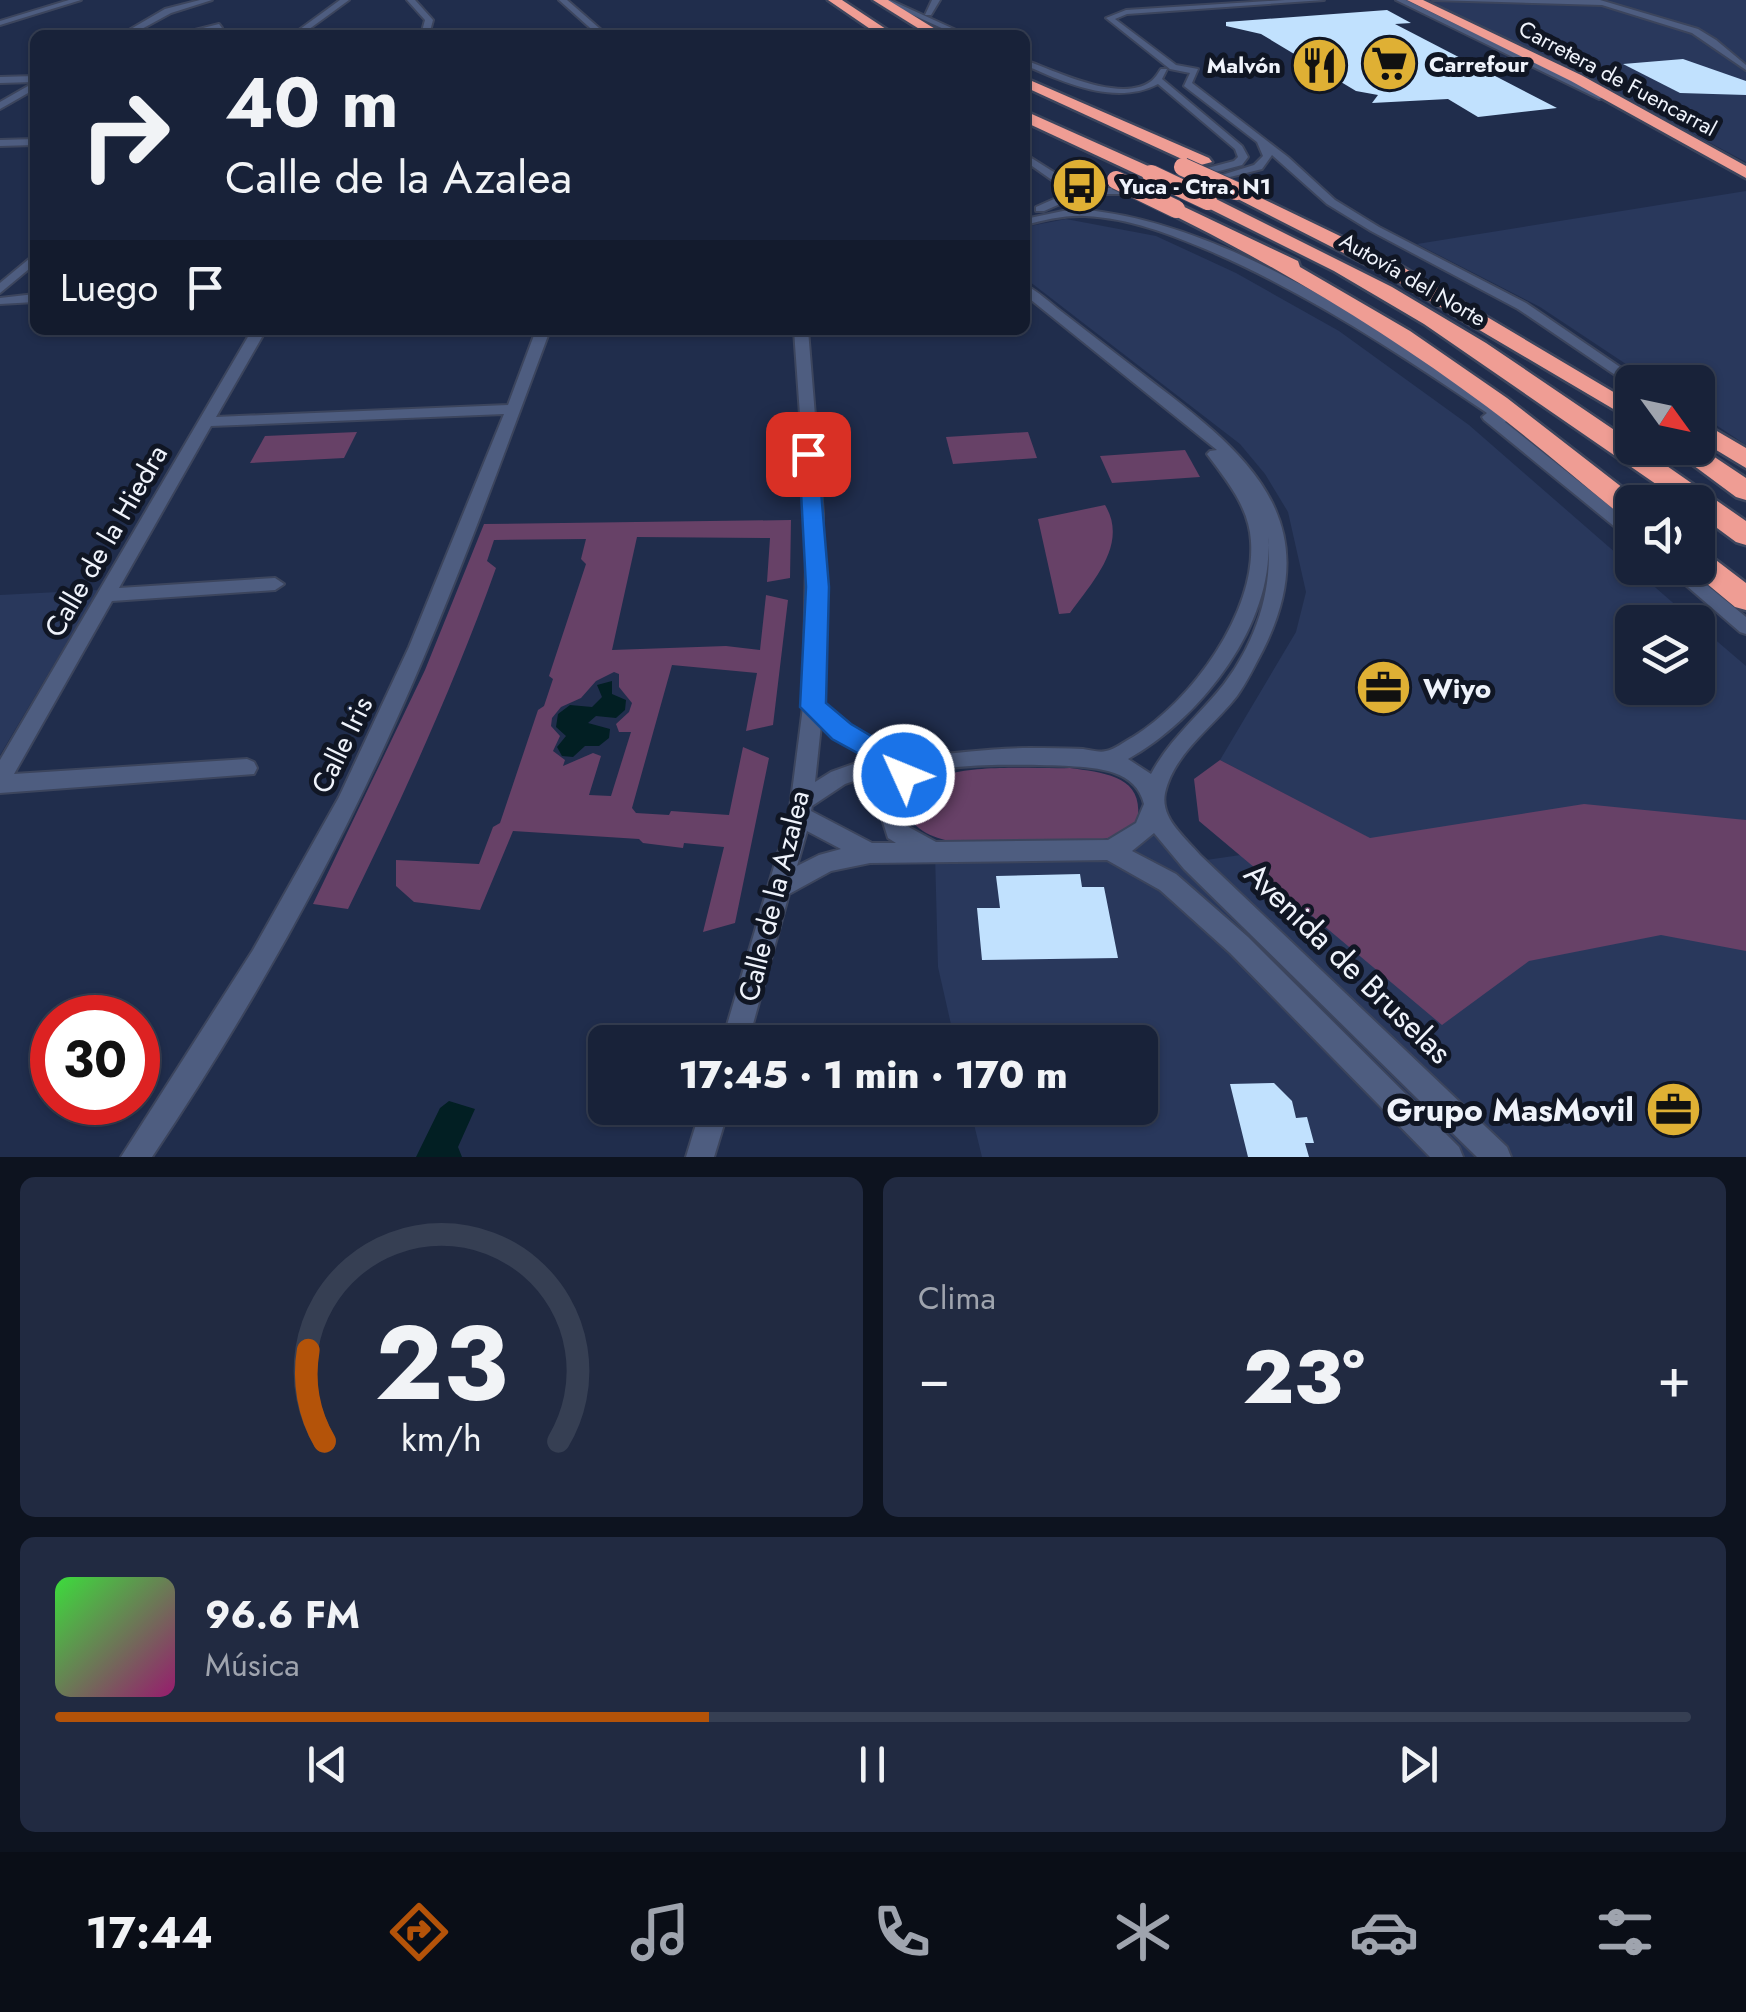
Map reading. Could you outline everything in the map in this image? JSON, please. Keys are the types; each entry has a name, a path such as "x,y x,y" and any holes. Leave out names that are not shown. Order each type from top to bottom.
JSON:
{"highway":[{"path":"834,0 880,30"},
{"path":"856,0 906,30"},
{"path":"882,0 930,30"},
{"name":"Carretera de Fuencarral","path":"1414,0 1652,119 1746,173"},
{"name":"Carretera de Fuencarral","path":"1424,0 1583,75 1746,162"},
{"path":"819,6 854,30"},
{"path":"1030,86 1203,162 1246,188 1418,263 1615,374"},
{"path":"1030,87 1180,165"},
{"name":"Autovía del Norte","path":"1030,100 1180,165 1246,188 1406,275 1615,403"},
{"name":"Autovía del Norte","path":"1030,118 1318,255 1454,333 1542,390 1746,536"},
{"path":"1108,182 1244,242 1429,338 1650,485"},
{"path":"1244,242 1402,336 1498,403 1615,496"},
{"path":"1715,439 1746,460"},
{"path":"1707,465 1746,491"},
{"path":"1715,530 1746,552"},
{"path":"1715,574 1746,599"}],"street":[{"path":"0,23 77,0"},
{"path":"303,30 345,0"},
{"path":"411,0 428,20 426,30"},
{"path":"562,0 596,30"},
{"path":"882,0 953,30"},
{"path":"900,0 957,30"},
{"path":"928,12 936,0"},
{"path":"1209,0 1219,6"},
{"path":"1291,2 1306,0"},
{"path":"1163,12 1320,0"},
{"path":"1400,0 1652,119"},
{"path":"1437,0 1598,2 1691,30 1712,40 1729,59 1745,66"},
{"path":"133,30 175,4 204,1"},
{"path":"1030,210 1108,182 1132,190 1228,168 1243,156 1110,18 1126,12 1181,16 1219,6"},
{"path":"1176,9 1187,12"},
{"path":"205,30 219,26"},
{"path":"1030,64 1103,89 1142,88 1165,73 1190,78 1187,84 1346,211 1522,306 1615,372"},
{"path":"0,80 30,82"},
{"path":"0,106 30,85"},
{"path":"0,142 30,142"},
{"path":"1106,215 1121,212 1151,193 1241,174 1268,156 1261,143"},
{"path":"1030,159 1064,183 1072,207 1086,213"},
{"path":"1108,182 1127,205"},
{"path":"1030,221 1086,213 1153,224 1281,277 1348,314 1587,474"},
{"path":"1207,246 1343,321 1488,416 1615,518"},
{"path":"0,297 30,264"},
{"path":"782,886 827,862 870,853 1109,850 1131,843 1146,832 1168,757 1232,688 1272,614 1280,588 1276,536 1269,513 1244,470 1218,441 1030,293"},
{"path":"0,297 30,298"},
{"path":"935,853 905,838 890,818 888,803 904,775 919,766 946,760 1107,761 1164,726 1224,656 1249,606 1260,556 1254,513 1229,470 1207,445 1030,303"},
{"name":"Calle de la Hiedra","path":"0,782 256,335"},
{"name":"Calle Iris","path":"135,1157 222,1022 371,753 446,585 541,335"},
{"name":"Calle de la Azalea","path":"739,1025 782,886 800,810 813,707 815,514 801,335"},
{"path":"206,422 514,409"},
{"path":"106,595 275,584"},
{"path":"1695,585 1746,627"},
{"path":"813,707 842,731 889,760 919,766"},
{"path":"870,853 800,810 838,778 889,760"},
{"name":"Avenida de Bruselas","path":"1107,761 1139,778 1154,806 1204,875 1496,1157"},
{"path":"0,782 247,768"},
{"path":"1109,850 1168,882 1450,1157"},
{"path":"700,1157 710,1125"}],"shaded area":[{"path":"1423,0 1746,0 1746,162 1583,75"},
{"path":"1746,191 1746,445 1715,424 1715,365 1627,365 1540,307 1417,244"},
{"path":"1066,219 1156,236 1236,273 1339,331 1469,425 1615,552 1615,585 1653,585 1675,605 1615,605 1615,705 1715,705 1715,640 1746,666 1746,1157 982,1157 974,1125 1158,1125 1158,1025 951,1025 938,967 935,853 1109,850 1154,817 1192,862 1367,837 1220,760 1296,632 1306,592 1288,512 1265,474 1240,444 1030,282 1030,226"},
{"path":"357,432 344,458 250,463 265,436"},
{"path":"1028,432 1037,458 953,464 946,437"},
{"path":"1185,450 1200,477 1112,483 1100,456"},
{"path":"1105,505 1113,534 1105,562 1070,613 1059,614 1038,519"},
{"path":"791,520 790,578 767,582 770,538 637,537 612,650 726,646 760,650 766,595 788,600 773,725 746,731 757,673 672,665 632,808 636,813 729,815 743,747 769,758 735,923 703,932 724,847 684,843 683,848 643,843 639,839 513,831 480,910 414,902 396,886 396,860 479,864 493,827 500,823 538,710 544,706 553,679 549,676 586,564 581,559 586,539 494,540 487,561 496,568 463,655 348,909 313,904 425,670 484,524","holes":["614,672 619,674 619,687 632,703 629,712 616,724 619,732 631,732 611,796 589,795 601,756 593,753 563,766 565,760 553,751 560,736 551,726 552,718 561,707 581,698 596,681"]},
{"path":"98,590 0,755 0,595"},
{"path":"612,681 612,694 626,700 625,710 616,718 596,716 588,723 610,729 609,738 599,746 585,746 573,757 562,756 557,747 566,736 556,727 558,714 570,705 592,707 602,697 597,685"},
{"path":"1220,760 1370,838 1584,804 1746,820 1746,951 1661,935 1529,961 1442,1025 1199,821 1194,779"},
{"path":"1070,768 1109,775 1129,786 1138,807 1137,822 1113,837 1098,840 983,845 959,843 923,831 905,806 915,790 953,773"},
{"path":"449,1101 475,1109 458,1147 462,1157 416,1157 440,1108"}],"building":[{"name":"Carrefour","path":"1387,10 1411,23 1395,24 1557,108 1478,117 1448,99 1372,103 1378,95 1356,91 1261,34 1226,26 1226,22"},
{"path":"1683,59 1746,81 1746,95 1680,93 1623,64"},
{"path":"1080,874 1082,887 1104,887 1118,958 982,960 977,908 1000,908 996,876"},
{"path":"1274,1083 1292,1101 1296,1118 1307,1117 1314,1143 1305,1143 1309,1157 1248,1157 1230,1084"}],"place":[{"name":"Carrefour","path":"1390,64"},
{"name":"Malvón","path":"1320,65"},
{"name":"Yuca - Ctra. N1","path":"1080,186"},
{"name":"Wiyo","path":"1384,688"},
{"name":"Grupo MasMovil","path":"1673,1110"}],"route":[{"path":"808,454 817,587 813,707 842,731 889,760 919,766 904,775"}]}
